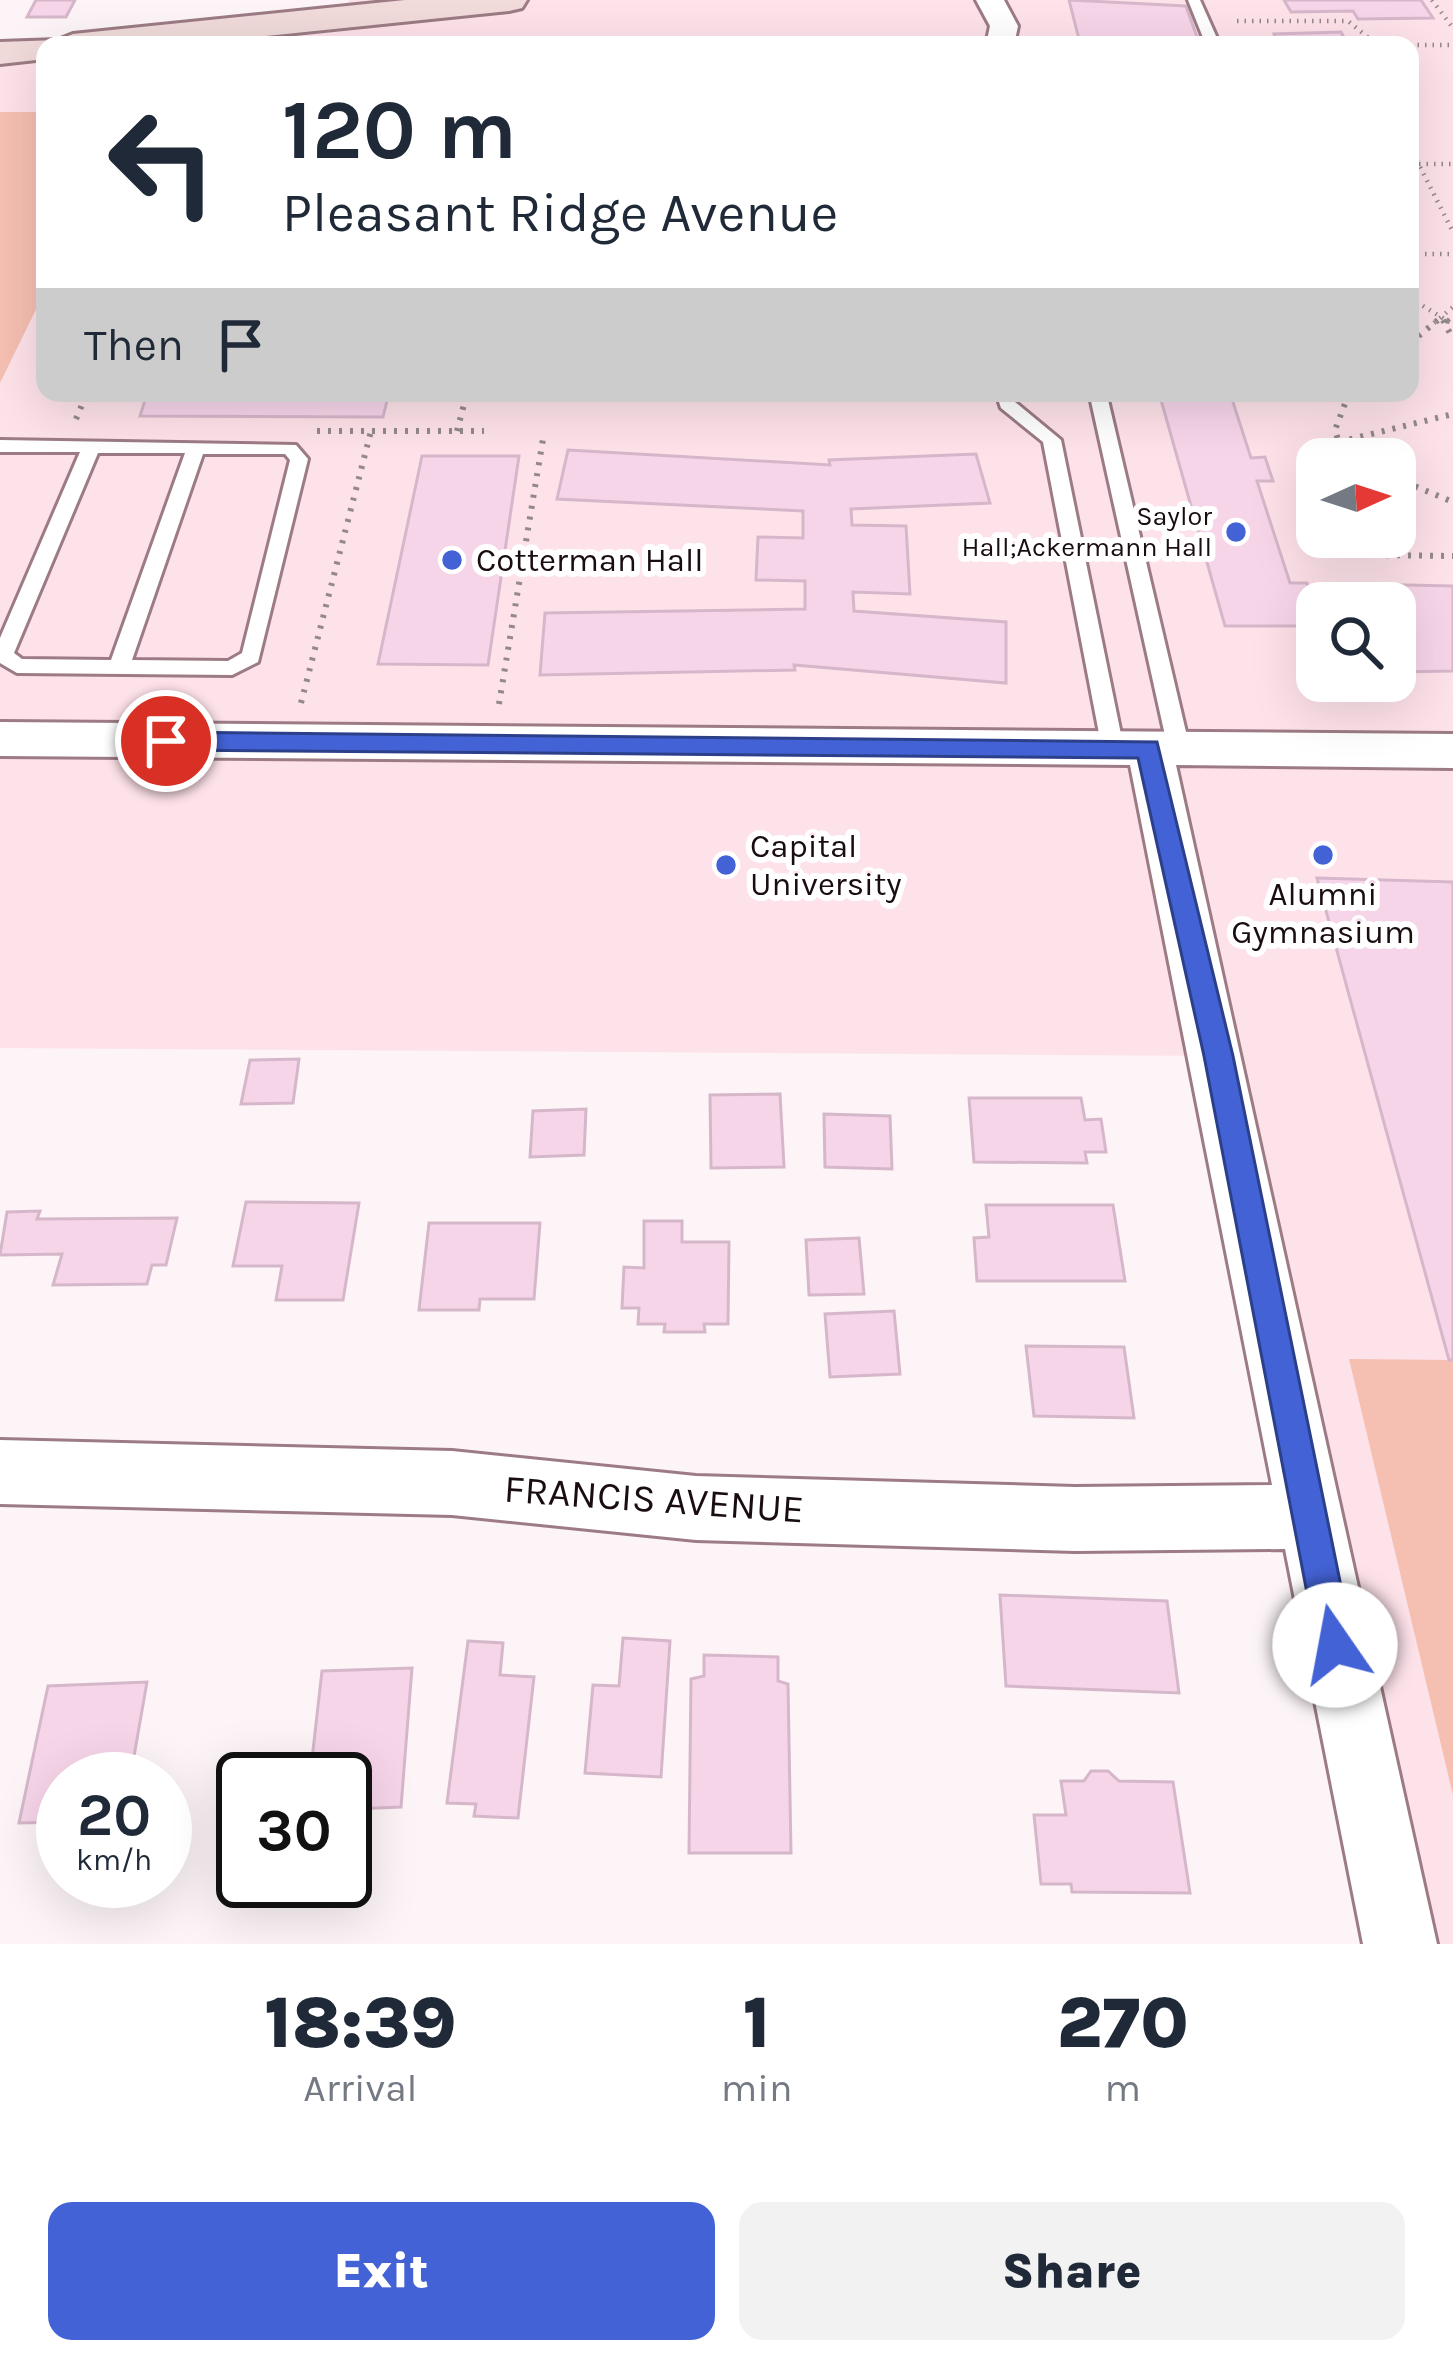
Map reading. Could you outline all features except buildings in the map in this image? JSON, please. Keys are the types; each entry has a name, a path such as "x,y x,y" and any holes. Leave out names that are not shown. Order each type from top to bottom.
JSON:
{"main road":[{"path":"160,36 509,0"},
{"path":"0,52 36,49"}],"street":[{"path":"990,0 1004,26 1002,36"},
{"path":"0,740 1453,751"},
{"path":"1147,749 1219,1056 1307,1516 1400,1944"},
{"name":"FRANCIS AVENUE","path":"0,1472 452,1483 696,1508 1075,1519 1307,1516"}],"lane":[{"path":"1194,0 1209,36"},
{"path":"1007,402 1052,440 1147,749"},
{"path":"1099,402 1147,749"},
{"path":"0,446 290,449 299,459 251,657 232,668 17,666 1,657 90,450"},
{"path":"119,667 196,448"}],"path":[{"path":"1432,0 1453,28"},
{"path":"1202,20 1348,21 1366,36"},
{"path":"1419,45 1453,44"},
{"path":"1453,164 1419,164 1453,232"},
{"path":"1419,254 1453,254"},
{"path":"1419,304 1453,324"},
{"path":"1419,337 1453,307"},
{"path":"1442,319 1453,339"},
{"path":"457,431 465,402"},
{"path":"1338,438 1335,430 1346,402"},
{"path":"1355,438 1453,414"},
{"path":"290,742 371,431"},
{"path":"492,744 543,440"},
{"path":"1416,487 1453,502"},
{"path":"1416,556 1453,556"}],"shaded area":[{"name":"Capital University","path":"349,0 1453,0 1453,1944 1400,1944 1218,1056 0,1048 0,53 36,49 36,402 1419,402 1419,36 160,36 343,17"},
{"path":"0,112 36,112 36,309 0,383"},
{"path":"1349,1359 1453,1360 1453,1795"}],"place":[{"name":"Saylor Hall;Ackermann Hall","path":"1236,532"},
{"name":"Cotterman Hall","path":"452,560"},
{"name":"Alumni Gymnasium","path":"1323,855"},
{"name":"Capital University","path":"726,865"}],"route":[{"path":"166,741 1148,749 1219,1056 1335,1645"}]}
